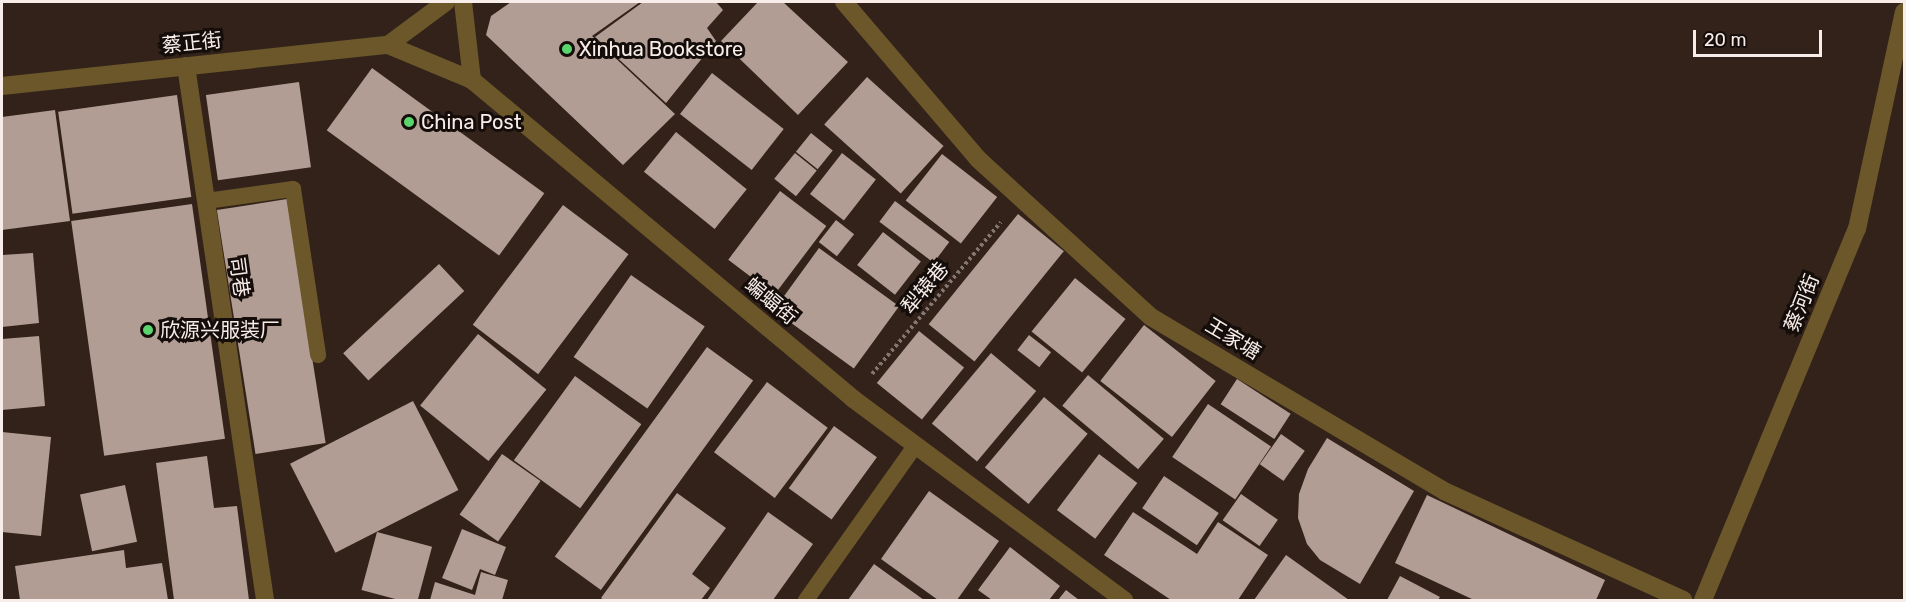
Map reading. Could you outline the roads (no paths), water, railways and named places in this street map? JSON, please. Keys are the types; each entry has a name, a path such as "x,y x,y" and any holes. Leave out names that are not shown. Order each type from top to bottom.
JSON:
{"street":[{"path":"388,45 446,2"},
{"path":"463,2 472,80"},
{"name":"王家塘","path":"844,2 978,159 1151,316 1444,491 1683,600"},
{"name":"蔡河街","path":"1703,600 1857,229 1905,12"},
{"name":"蔡正街","path":"2,86 388,45"},
{"name":"蝙蝠街","path":"388,45 472,80 852,398 1124,600"},
{"name":"司巷","path":"186,66 265,600"}],"lane":[{"path":"206,201 293,189 318,355"},
{"path":"806,600 915,446"}],"place":[{"name":"Xinhua Bookstore","path":"567,49"},
{"name":"China Post","path":"409,122"},
{"name":"欣源兴服装厂","path":"148,330"}]}
